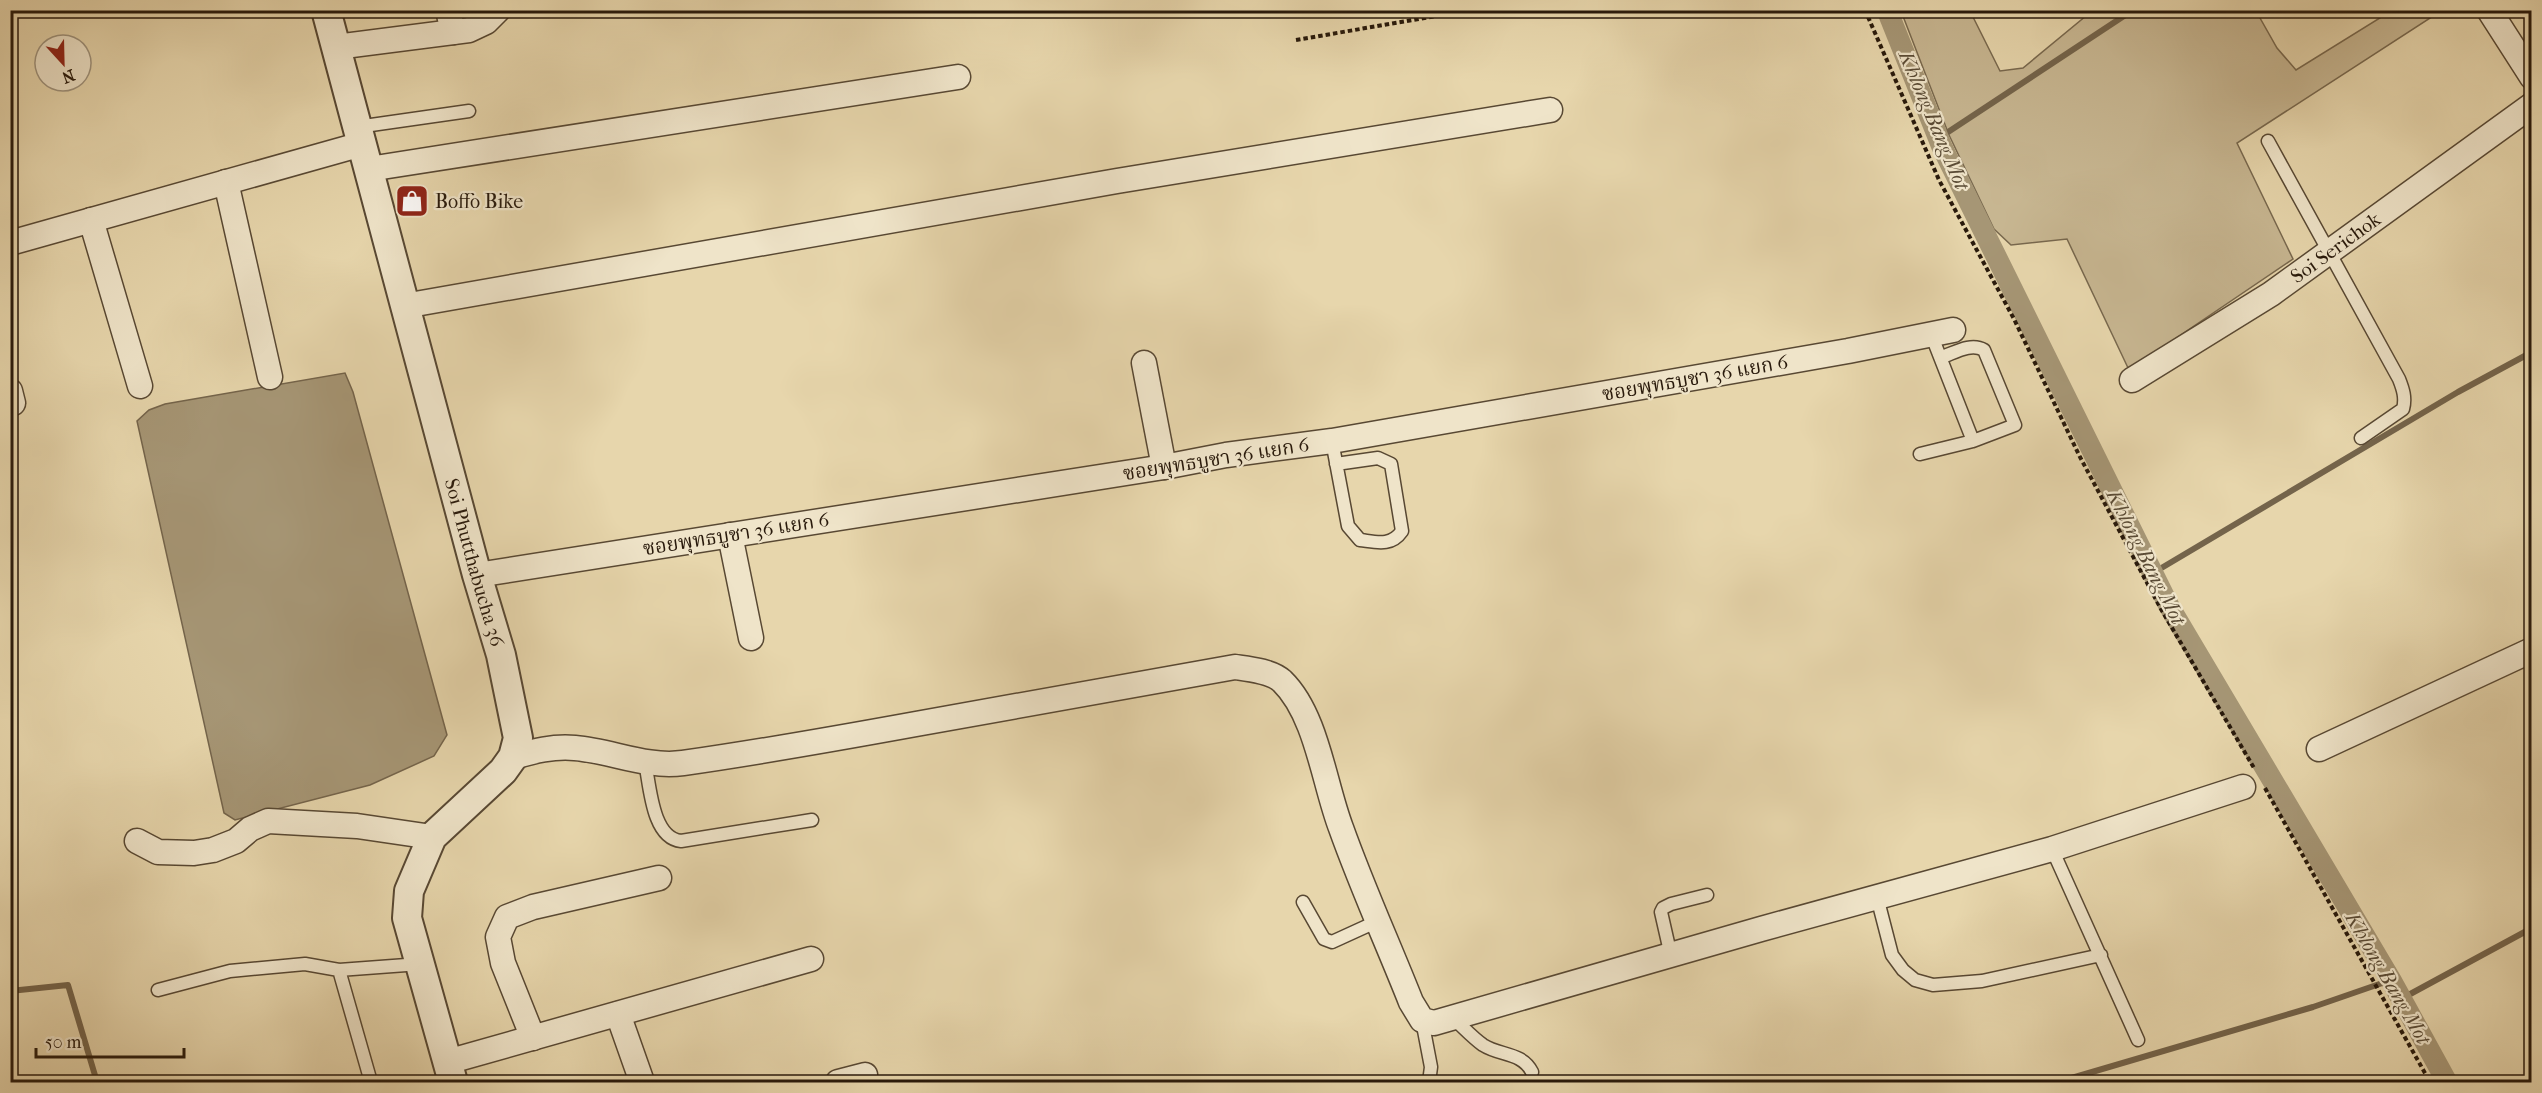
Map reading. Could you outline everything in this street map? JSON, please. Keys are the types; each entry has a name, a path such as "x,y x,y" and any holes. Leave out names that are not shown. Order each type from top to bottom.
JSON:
{"street":[{"name":"Soi Phutthabucha 36","path":"326,10 404,306 501,655 518,738 513,757"},
{"path":"336,47 450,21 469,30 486,22 498,10"},
{"path":"2489,10 2532,76"},
{"path":"10,243 226,182 363,147 958,76"},
{"name":"Soi Serichok","path":"2132,380 2271,294 2532,105"},
{"path":"404,306 1105,183 1550,110"},
{"path":"226,182 270,377"},
{"path":"92,220 140,386"},
{"name":"ซอยพุทธบูชา 36 แยก 6","path":"477,575 1164,467 1226,455 1332,441 1848,351 1942,332"},
{"path":"1144,363 1164,467"},
{"path":"730,535 751,638"},
{"path":"2319,749 2532,650"},
{"path":"811,959 533,1038 450,1072 406,918 409,891 432,837 493,783 513,757 545,748 576,748 645,762 673,764 780,748 1235,667 1258,671 1281,679 1293,695 1308,723 1340,827 1411,1002 1422,1020 1434,1023 2052,849 2243,787"},
{"path":"137,841 158,852 194,853 213,850 236,840 250,829 268,821 357,826 432,837"},
{"path":"533,1038 503,963 498,937 507,917 533,907 659,878"},
{"path":"618,1014 642,1083"},
{"path":"838,1083 865,1075"}],"lane":[{"path":"363,147 469,111"},
{"path":"2268,141 2403,390 2405,402 2403,409 2361,438"},
{"path":"1942,332 1942,357 1973,441"},
{"path":"1920,454 1973,441 2014,425 1988,357 1982,348 1970,347 1942,357"},
{"path":"1332,441 1336,464 1348,526 1355,537 1360,540 1387,543 1398,538 1402,531 1391,464 1378,458 1336,464"},
{"path":"645,762 658,823 663,832 673,839 681,841 812,820"},
{"path":"2052,849 2138,1040"},
{"path":"1671,956 1662,908 1707,895"},
{"path":"1877,897 1892,955 1903,970 1915,980 1933,985 1982,981 2101,955"},
{"path":"1304,902 1324,939 1332,942 1378,921"},
{"path":"158,990 230,970 305,964 339,970 420,964"},
{"path":"339,970 371,1083"},
{"path":"1454,1019 1482,1045 1498,1053 1517,1057 1524,1061 1532,1072"},
{"path":"1422,1020 1431,1067 1429,1083"}],"path":[{"path":"1296,40 1471,10"},
{"path":"1865,10 1939,180 2014,319 2080,457 2161,609"},
{"path":"2364,964 2430,1083"}],"shaded area":[{"path":"1901,11 1970,11 2000,71 2023,68 2092,11 2256,11 2277,48 2296,70 2391,11 2441,11 2237,143 2293,259 2129,370 2067,239 2011,245 1994,229 1949,135"},
{"path":"345,373 353,392 447,735 434,756 370,785 235,820 224,813 137,421 149,410 165,404"}],"waterway":[{"name":"Khlong Bang Mot","path":"1887,10 1942,147 2169,606 2391,980 2447,1082"},
{"path":"1939,138 2133,10"},
{"path":"2153,573 2458,392 2532,352"},
{"path":"2401,999 2532,928"},
{"path":"2058,1082 2313,1007 2391,980"},
{"path":"10,991 68,985 97,1082"}],"place":[{"name":"Boffo Bike","path":"412,201"}]}
